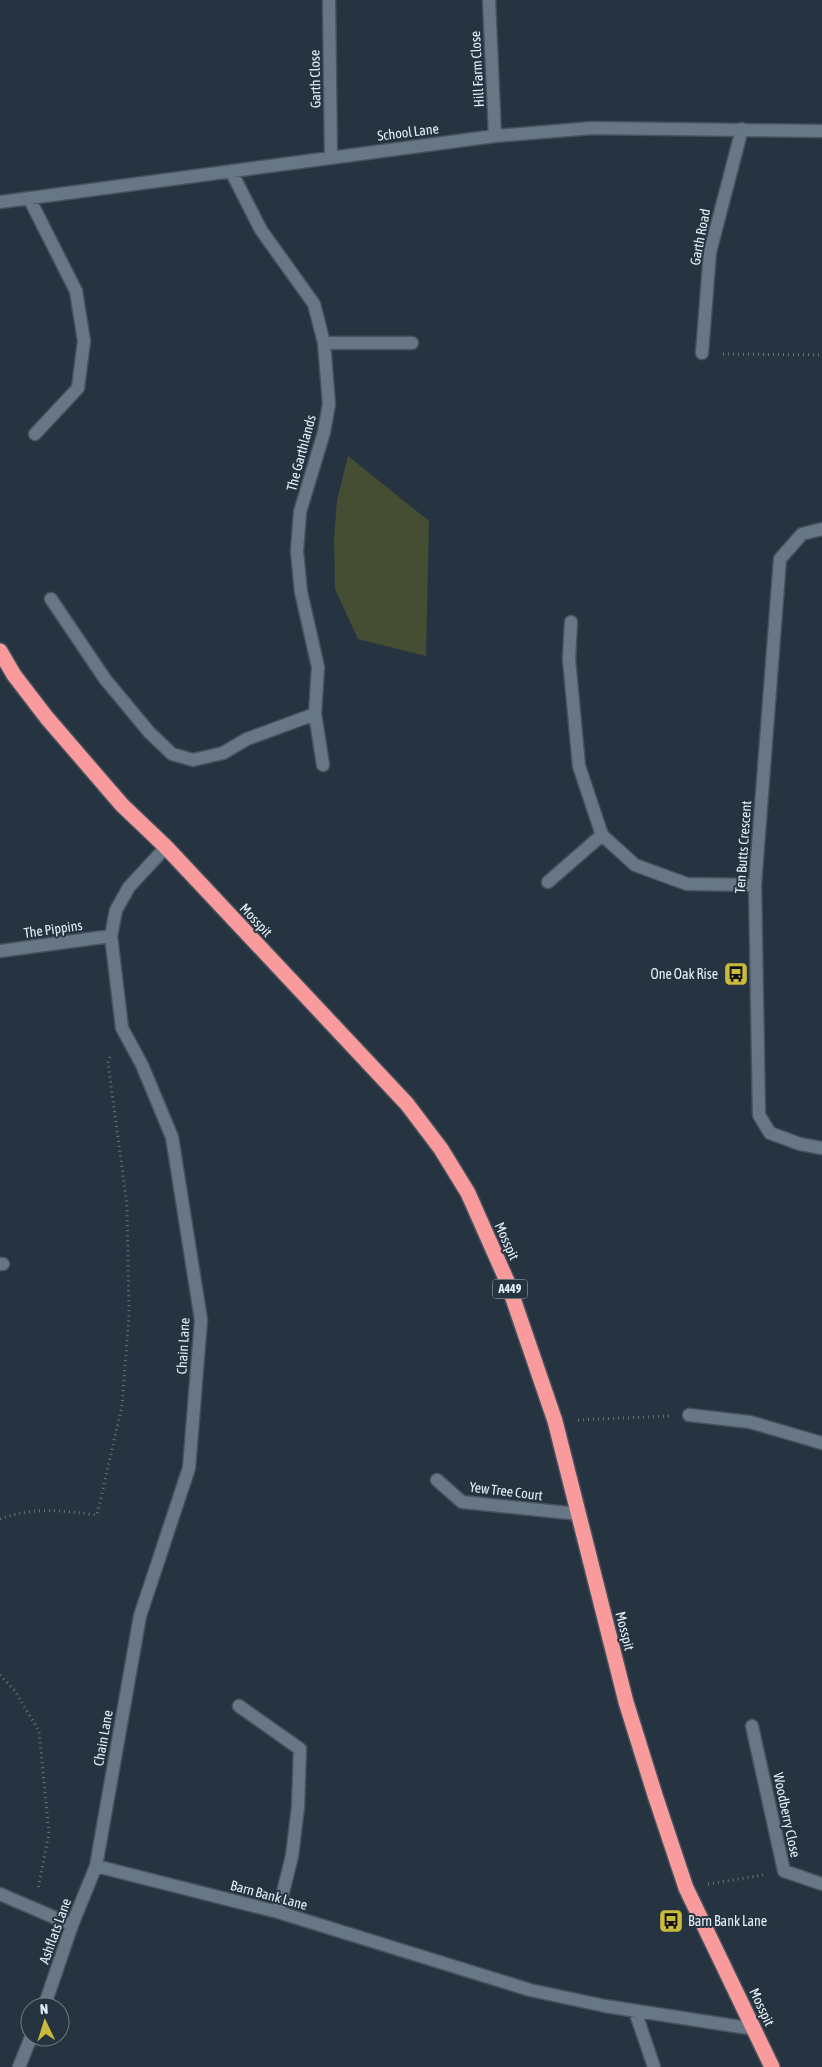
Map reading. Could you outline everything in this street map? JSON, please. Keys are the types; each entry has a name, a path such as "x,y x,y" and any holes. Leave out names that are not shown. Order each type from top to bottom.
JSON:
{"highway":[{"name":"Mosspit","path":"0,651 14,674 73,749 122,805 166,847 407,1104 441,1149 468,1193 507,1281 555,1421 626,1702 686,1888 772,2067"}],"street":[{"name":"Garth Close","path":"329,0 331,157"},
{"name":"Hill Farm Close","path":"490,0 496,136"},
{"name":"School Lane","path":"0,202 496,136 592,128 822,131"},
{"name":"Garth Road","path":"702,353 710,252 742,129"},
{"name":"The Garthlands","path":"231,171 261,230 314,304 324,343 329,404 324,432 300,512 297,551 301,592 318,667 315,714 323,765"},
{"path":"29,198 76,291 84,342 78,388 35,434"},
{"path":"324,343 412,343"},
{"name":"Ten Butts Crescent","path":"822,529 802,534 780,559 755,884 759,1115 770,1133 800,1144 822,1148"},
{"path":"51,599 105,679 149,732 172,754 193,760 224,752 247,739 315,714"},
{"path":"570,622 570,660 579,766 602,835 635,864 686,884 755,884"},
{"path":"548,882 602,835"},
{"name":"Chain Lane","path":"96,1866 140,1616 189,1468 201,1320 172,1138 142,1065 122,1028 111,936 116,910 129,887 166,847"},
{"name":"The Pippins","path":"0,951 111,936"},
{"path":"689,1415 750,1422 822,1443"},
{"name":"Yew Tree Court","path":"437,1480 462,1502 579,1514"},
{"path":"239,1706 300,1749 298,1807 292,1856 278,1912"},
{"name":"Woodberry Close","path":"752,1726 784,1871 822,1884"},
{"name":"Barn Bank Lane","path":"96,1866 278,1912 530,1990 636,2011 754,2029"},
{"name":"Ashflats Lane","path":"47,1997 72,1925 96,1866"},
{"path":"0,1894 72,1925"},
{"path":"636,2011 654,2067"},
{"path":"19,2067 28,2047"}],"path":[{"path":"702,353 822,355"},
{"path":"0,1519 13,1514 49,1509 97,1515 122,1406 129,1315 127,1205 108,1064 122,1028"},
{"path":"555,1421 689,1415"},
{"path":"0,1675 15,1691 39,1731 49,1833 34,1909"},
{"path":"686,1888 784,1871"}],"green space":[{"path":"348,456 429,521 426,656 358,639 335,589 334,539 337,500"}],"place":[{"name":"One Oak Rise","path":"736,974"},
{"name":"Barn Bank Lane","path":"671,1921"}]}
